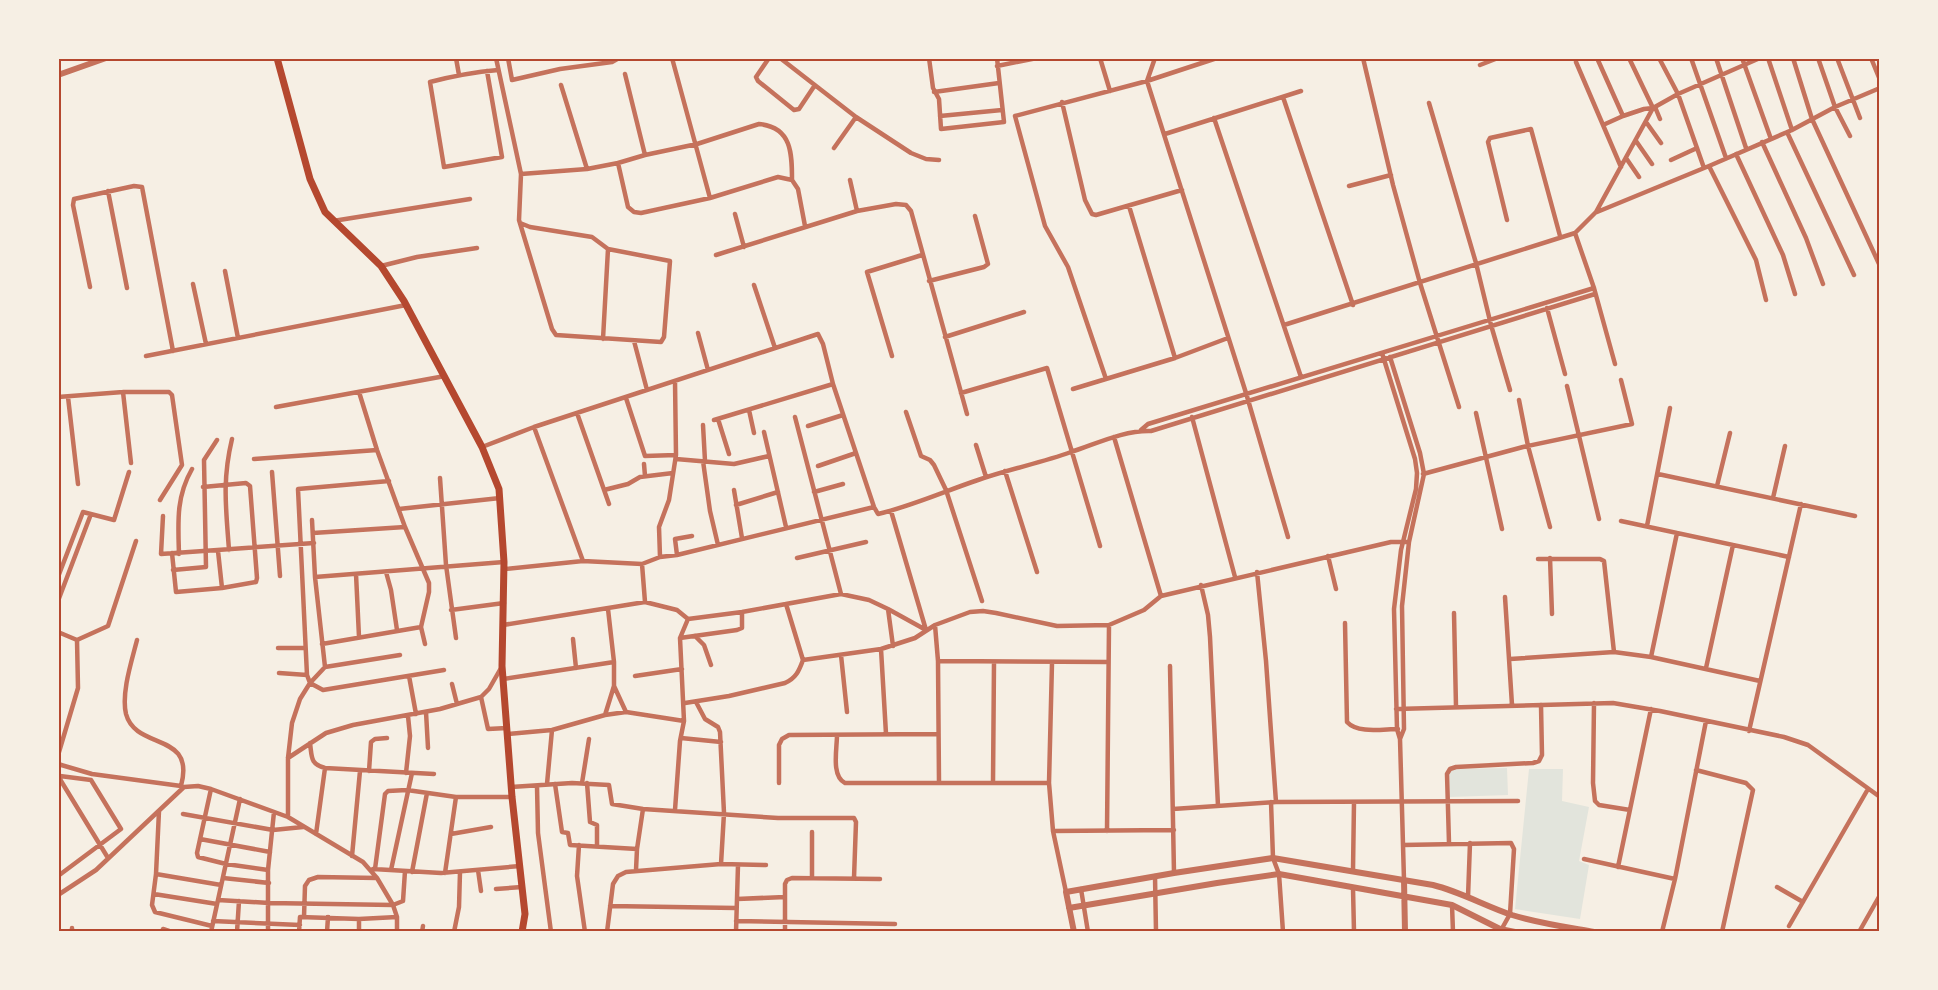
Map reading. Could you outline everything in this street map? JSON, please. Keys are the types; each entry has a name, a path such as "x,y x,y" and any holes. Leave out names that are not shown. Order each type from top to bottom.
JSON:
{"main road":[{"path":"277,58 310,179 325,212 381,266 406,305 482,447 499,489 505,566 502,666 512,797 525,914 522,932"}],"street":[{"path":"58,75 106,58"},
{"path":"456,58 459,75"},
{"path":"496,58 521,174 520,223 552,329 556,335 661,342 664,337 670,261 608,249 592,237 530,227 520,223"},
{"path":"508,58 512,80 560,69 612,62 619,58"},
{"path":"672,58 710,198"},
{"path":"769,58 756,76 758,81 794,110 799,109 815,86"},
{"path":"780,58 856,117 911,153 926,159 939,160"},
{"path":"929,58 934,92 939,99 941,129 1004,122 997,58"},
{"path":"998,66 1037,58"},
{"path":"1100,58 1110,91"},
{"path":"1155,58 1148,81 1246,393 1288,537"},
{"path":"1106,379 1068,267 1045,226 1016,116 1148,81 1217,58"},
{"path":"1363,58 1420,283 1459,407"},
{"path":"1480,65 1498,58"},
{"path":"1598,58 1623,116"},
{"path":"1629,58 1660,119"},
{"path":"1659,58 1678,94 1697,148 1756,260 1766,300"},
{"path":"1691,58 1726,158"},
{"path":"1716,58 1746,148"},
{"path":"1742,58 1771,139"},
{"path":"1603,125 1623,116 1654,108 1678,94 1760,58"},
{"path":"1768,58 1789,131 1854,275"},
{"path":"1793,58 1812,119 1880,266"},
{"path":"1818,58 1835,107 1850,136"},
{"path":"1837,58 1860,118"},
{"path":"1871,58 1880,80"},
{"path":"1576,62 1621,167"},
{"path":"487,71 502,157 444,167 430,82 459,75 487,71 498,70"},
{"path":"625,74 645,155"},
{"path":"934,92 999,83"},
{"path":"561,85 587,170"},
{"path":"1596,212 1707,167 1880,88"},
{"path":"1165,134 1301,91"},
{"path":"1283,97 1353,305"},
{"path":"1062,102 1089,212 1096,215 1182,190"},
{"path":"1429,104 1476,263 1510,390"},
{"path":"1284,325 1575,233 1596,212 1654,108"},
{"path":"940,116 1002,110"},
{"path":"834,148 856,117"},
{"path":"1214,118 1301,377"},
{"path":"1646,122 1661,143"},
{"path":"521,174 587,170 697,144 759,124 769,125 786,137 792,157 792,180 798,189 805,226"},
{"path":"1507,220 1488,142 1490,138 1531,129 1560,236"},
{"path":"1636,141 1652,164"},
{"path":"1762,142 1806,238 1823,284"},
{"path":"1671,160 1697,148"},
{"path":"1736,154 1783,255 1795,294"},
{"path":"1626,158 1639,177"},
{"path":"618,163 628,207 634,212 641,213 710,198 778,177 792,180"},
{"path":"1349,186 1391,175"},
{"path":"850,180 857,211"},
{"path":"90,287 73,202 76,198 134,186 144,189 173,351"},
{"path":"108,191 127,288"},
{"path":"333,221 470,199"},
{"path":"716,255 857,211 896,204 906,206 911,211 967,414"},
{"path":"1129,206 1175,358"},
{"path":"735,214 744,247"},
{"path":"929,281 988,264 975,216"},
{"path":"1575,233 1595,291 1615,364"},
{"path":"381,266 417,257 477,248"},
{"path":"603,339 608,249"},
{"path":"892,356 867,272 922,255"},
{"path":"225,271 238,338"},
{"path":"193,284 206,344"},
{"path":"754,285 775,348"},
{"path":"482,447 534,427 818,334 823,344 843,415 878,514 1114,437 1141,430 1151,431 1391,358 1545,303 1595,291"},
{"path":"1141,430 1148,424 1246,393 1437,336 1547,309 1595,291"},
{"path":"1545,303 1565,374"},
{"path":"146,356 406,305"},
{"path":"945,337 1024,312"},
{"path":"698,333 708,370"},
{"path":"1073,389 1175,358 1228,338"},
{"path":"634,341 647,390"},
{"path":"1389,351 1422,460 1424,474 1406,542 1401,616 1404,729 1400,739"},
{"path":"1382,353 1416,462 1417,473 1393,619 1397,729 1400,739 1405,932"},
{"path":"961,393 1047,368 1100,546"},
{"path":"276,407 445,376"},
{"path":"1417,473 1424,474 1528,446 1632,424 1621,380"},
{"path":"660,557 660,526 669,500 676,457 675,381"},
{"path":"729,454 716,420 833,384"},
{"path":"1567,386 1599,519"},
{"path":"58,397 165,391 172,395 182,465 160,500"},
{"path":"123,392 131,463"},
{"path":"359,392 405,527 429,583 421,627 425,644"},
{"path":"68,397 78,484"},
{"path":"626,398 645,456 734,464 769,456"},
{"path":"1518,400 1550,527"},
{"path":"1647,526 1670,408"},
{"path":"749,410 754,433"},
{"path":"1399,412 1406,410"},
{"path":"906,412 921,456 930,460 934,465 946,490 981,601"},
{"path":"577,413 609,504"},
{"path":"1476,413 1502,529"},
{"path":"808,426 843,415"},
{"path":"795,417 841,594"},
{"path":"1192,417 1235,577"},
{"path":"703,425 709,504 718,545"},
{"path":"534,427 583,561"},
{"path":"764,432 786,527"},
{"path":"1717,486 1730,433"},
{"path":"1114,437 1161,596"},
{"path":"229,550 224,485 232,439"},
{"path":"173,570 206,567 204,460 218,440"},
{"path":"976,445 986,477"},
{"path":"1773,498 1785,446"},
{"path":"254,459 377,450"},
{"path":"818,466 856,453"},
{"path":"1416,462 1422,460"},
{"path":"644,464 645,476"},
{"path":"179,554 177,515 183,485 192,468"},
{"path":"1005,471 1037,572"},
{"path":"58,577 83,512 114,520 129,472"},
{"path":"272,472 280,576"},
{"path":"604,490 628,484 645,476 673,473"},
{"path":"1658,474 1855,516"},
{"path":"440,478 446,565 456,638"},
{"path":"389,481 297,489 307,675 310,683 323,690 444,670"},
{"path":"172,553 176,592 256,582 250,486 246,483 203,487"},
{"path":"814,492 843,484"},
{"path":"734,490 742,538"},
{"path":"736,505 778,492"},
{"path":"399,509 500,498"},
{"path":"1749,730 1801,504"},
{"path":"315,577 446,565 505,566 583,561 642,564 660,557 677,555 874,507"},
{"path":"891,511 926,630"},
{"path":"58,601 91,514"},
{"path":"164,516 161,554 314,543"},
{"path":"312,520 315,577 325,667"},
{"path":"1621,520 1789,556"},
{"path":"314,533 405,527"},
{"path":"1651,657 1677,533"},
{"path":"677,555 675,539 692,536"},
{"path":"58,632 77,639 108,626 136,541"},
{"path":"797,558 866,542"},
{"path":"803,660 893,646 915,638 935,625 970,612 983,611 1057,626 1109,625 1144,610 1161,596 1391,542 1406,542"},
{"path":"1706,668 1733,544"},
{"path":"218,551 222,588"},
{"path":"1328,556 1336,590"},
{"path":"1550,558 1552,615"},
{"path":"1538,559 1599,559 1604,561 1614,652"},
{"path":"642,564 645,602"},
{"path":"386,572 397,630"},
{"path":"1257,572 1266,661 1274,802 1273,858 1279,874 1283,932"},
{"path":"356,574 359,637"},
{"path":"1201,585 1210,637 1218,806"},
{"path":"503,625 645,602 677,610 688,619 841,594 869,600 926,630"},
{"path":"1505,597 1512,705"},
{"path":"451,610 504,603"},
{"path":"685,703 792,680 803,660 786,604"},
{"path":"605,715 614,686 614,662 608,609"},
{"path":"888,609 893,646"},
{"path":"680,638 742,628 742,612"},
{"path":"1454,613 1456,707"},
{"path":"675,810 685,703 680,638 688,619"},
{"path":"1345,623 1347,722 1361,729 1404,729"},
{"path":"935,625 938,661 939,783"},
{"path":"1107,831 1109,625"},
{"path":"322,644 421,627"},
{"path":"695,636 704,645 711,665"},
{"path":"59,752 78,688 77,639"},
{"path":"573,639 576,668"},
{"path":"58,895 96,870 182,787 184,771 176,751 168,743 152,739 135,729 126,714 128,675 137,640"},
{"path":"278,648 304,648"},
{"path":"881,649 886,734"},
{"path":"1510,659 1614,652 1651,657 1760,681"},
{"path":"288,817 288,758 294,714 310,683 325,667 400,655"},
{"path":"841,655 847,712"},
{"path":"938,661 1107,662"},
{"path":"503,679 614,662"},
{"path":"993,783 994,662"},
{"path":"1052,663 1049,783 1053,831 1074,932"},
{"path":"288,758 326,733 353,725 426,712 481,696 489,689 502,666"},
{"path":"1170,666 1174,873"},
{"path":"635,676 682,669"},
{"path":"279,673 307,675"},
{"path":"409,676 416,714"},
{"path":"452,684 457,704"},
{"path":"614,686 626,712"},
{"path":"481,696 488,729 552,730 605,715 626,712 684,721"},
{"path":"696,702 705,719 718,727 721,742 724,813 722,864"},
{"path":"1396,709 1612,703 1651,709 1784,737 1808,745 1880,797"},
{"path":"1594,704 1593,783 1595,801 1599,805 1630,810"},
{"path":"1449,843 1447,774 1450,769 1539,761 1542,755 1541,705"},
{"path":"1618,867 1651,709"},
{"path":"426,712 428,748"},
{"path":"391,870 409,773 408,716"},
{"path":"1662,932 1675,879 1706,721"},
{"path":"547,784 552,730"},
{"path":"779,783 779,745 782,739 789,735 938,734"},
{"path":"837,735 837,774 845,783 1049,783"},
{"path":"369,771 371,742 375,739 387,738"},
{"path":"681,738 721,742"},
{"path":"589,739 584,783 590,822 597,825 597,846"},
{"path":"310,743 316,766 360,771 434,774"},
{"path":"58,764 92,774 211,789 288,817 373,869 445,873 520,866"},
{"path":"316,834 325,768"},
{"path":"1696,770 1746,783 1753,790 1722,932"},
{"path":"352,856 360,771"},
{"path":"59,776 108,858"},
{"path":"58,876 121,829 91,780 59,776"},
{"path":"512,787 584,783 609,785 612,804 643,809 778,818 854,818 856,822 854,878"},
{"path":"555,784 562,832 568,833 570,845 637,849"},
{"path":"537,786 538,833 550,932"},
{"path":"211,789 198,857 268,870"},
{"path":"1789,926 1868,789"},
{"path":"397,932 397,917 393,905 373,869 385,794 392,790 407,790 456,797 512,797"},
{"path":"412,872 427,793"},
{"path":"445,873 456,797"},
{"path":"212,926 240,799"},
{"path":"1173,808 1274,802 1518,801"},
{"path":"1353,870 1354,802"},
{"path":"636,870 643,809"},
{"path":"159,811 152,905 155,912 212,926 268,922 300,925"},
{"path":"268,932 268,870 274,812"},
{"path":"183,814 273,830 303,827"},
{"path":"451,834 491,827"},
{"path":"1053,831 1174,830"},
{"path":"812,832 812,878"},
{"path":"200,839 270,852"},
{"path":"1403,845 1508,842 1514,846 1510,914 1500,930"},
{"path":"1468,897 1470,843"},
{"path":"579,845 578,876 585,932"},
{"path":"1066,892 1273,858 1353,870 1450,889 1510,914 1594,932"},
{"path":"1584,859 1675,879"},
{"path":"607,932 613,884 618,876 636,870 722,864 766,865"},
{"path":"736,932 738,865"},
{"path":"478,870 481,891"},
{"path":"154,894 217,902 393,905 403,901 405,871"},
{"path":"454,932 459,907 460,872"},
{"path":"156,874 221,885"},
{"path":"1069,908 1279,874 1452,904 1500,930 1515,932"},
{"path":"1155,876 1156,932"},
{"path":"304,917 305,886 309,880 318,877 377,878"},
{"path":"223,878 268,883"},
{"path":"785,932 785,884 787,880 880,879"},
{"path":"496,890 522,887"},
{"path":"1778,887 1803,902"},
{"path":"1353,888 1354,932"},
{"path":"1081,889 1088,932"},
{"path":"1859,932 1880,895"},
{"path":"737,898 785,897"},
{"path":"237,932 238,901"},
{"path":"1452,904 1453,932"},
{"path":"610,906 736,908"},
{"path":"299,932 300,917 359,919 397,917"},
{"path":"327,932 328,917"},
{"path":"359,919 359,932"},
{"path":"736,921 895,924"},
{"path":"163,929 172,932"}],"shaded area":[{"path":"1507,768 1508,795 1450,797 1449,769"},
{"path":"1529,769 1563,769 1562,801 1589,807 1579,861 1589,865 1580,919 1515,909"}]}
